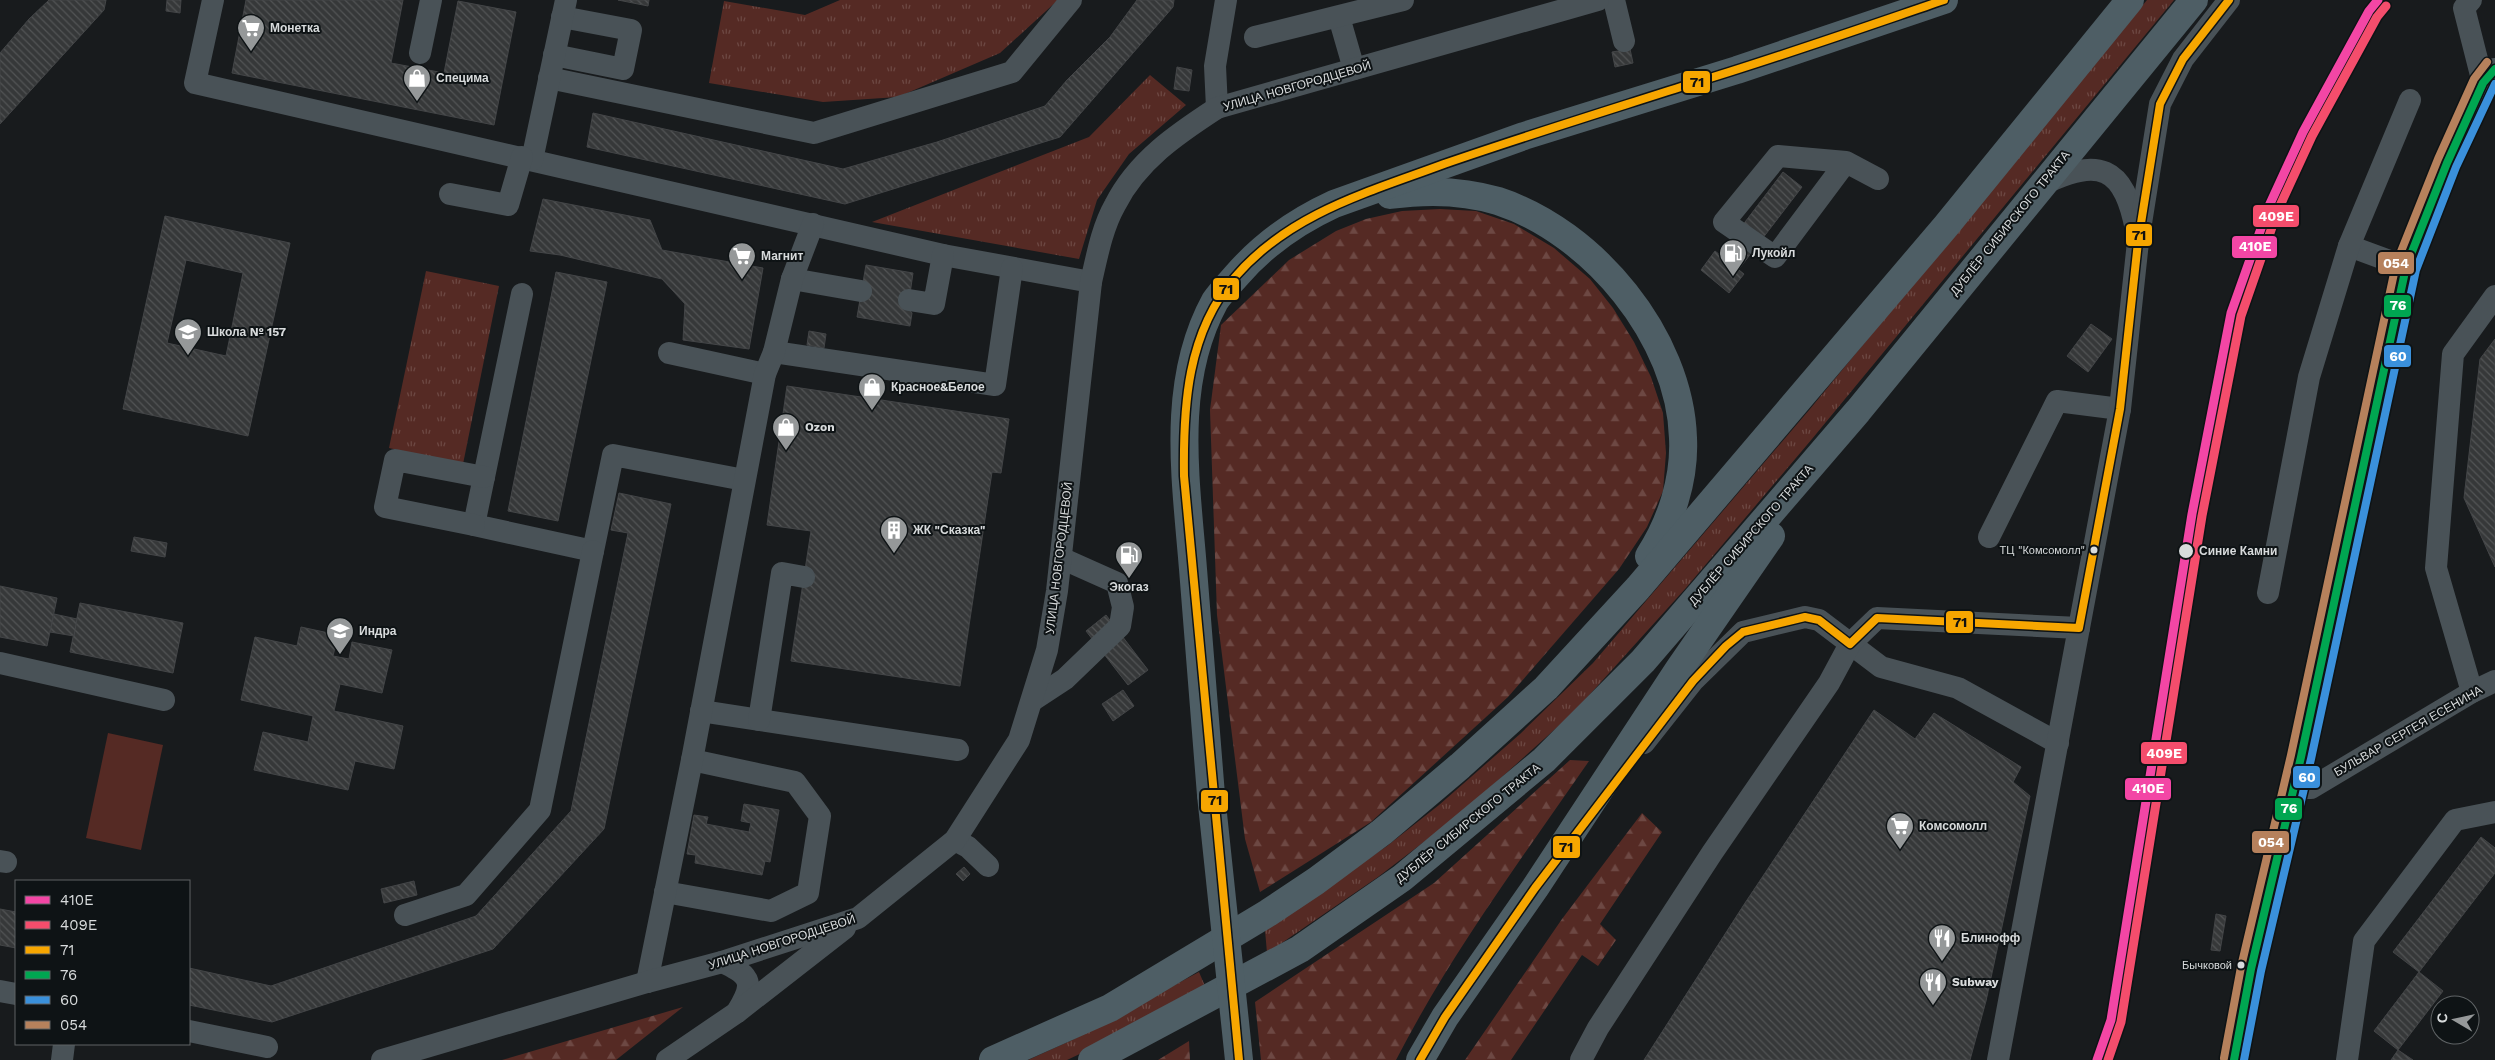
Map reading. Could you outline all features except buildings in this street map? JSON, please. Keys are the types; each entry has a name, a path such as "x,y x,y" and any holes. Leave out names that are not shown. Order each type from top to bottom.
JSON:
{"main road":[{"path":"1239,1060 1211,796 1184,440 1190,369 1198,340 1216,300 1251,259 1308,216 1334,204 1524,136 1737,70 1944,0"},
{"path":"993,1060 1110,1008 1268,914 1382,832 1460,766 1546,688 1638,588 1946,226 2130,0"},
{"name":"ДУБЛЁР СИБИРСКОГО ТРАКТА","path":"1104,1055 1300,949 1402,878 1544,760 1643,661 1858,411 2194,0"},
{"path":"1334,204 1405,193 1453,192 1499,202 1530,214 1568,236 1596,260 1627,296 1649,330 1677,393 1684,439 1682,464 1676,495 1660,540 1648,558 1460,766"},
{"path":"1420,1060 1445,1017 1535,888 1679,668 1858,411"}],"street":[{"path":"213,0 195,83 943,255 1091,282"},
{"path":"420,53 431,0"},
{"path":"550,78 814,133 1012,72 1071,0"},
{"path":"1217,108 1215,66 1226,0"},
{"path":"1255,37 1403,0"},
{"name":"УЛИЦА НОВГОРОДЦЕВОЙ","path":"382,1060 647,982 722,962 858,918 956,840 1019,740 1047,650 1061,558 1091,282 1100,244 1114,206 1130,180 1152,156 1176,135 1217,108 1354,69 1557,5 1598,0"},
{"path":"1614,0 1624,42"},
{"path":"1998,1060 2120,409 2138,242 2160,104 2183,59 2229,0"},
{"path":"2234,1060 2253,960 2294,788 2406,267 2447,163 2489,76 2464,8 2471,0"},
{"path":"450,194 508,205 527,159 550,78 561,5 631,30 623,69 554,55"},
{"path":"1339,17 1354,69"},
{"path":"2268,593 2309,377 2349,246 2410,100"},
{"path":"1846,162 1775,257 1724,222 1778,156 1846,162 1878,179"},
{"path":"2041,185 2070,173 2094,168 2107,171 2124,193 2133,212 2138,242"},
{"path":"647,982 692,760 765,374 774,352 792,280 813,224"},
{"path":"2349,246 2406,267"},
{"path":"910,293 934,304 943,255"},
{"path":"774,352 995,385 1012,268"},
{"path":"792,280 833,286 863,284"},
{"path":"474,526 522,294"},
{"path":"2472,692 2436,568 2453,354 2495,296"},
{"path":"669,353 765,374"},
{"path":"1989,538 2057,401 2120,409"},
{"path":"405,915 466,895 540,810 613,455 744,480"},
{"path":"484,477 395,460 385,507 593,551"},
{"path":"1033,700 1065,679 1120,626 1123,607 1117,582 1061,558"},
{"path":"759,720 782,573 804,577"},
{"path":"1535,888 1693,680 1726,646 1743,632 1752,629 1794,618 1805,617 1819,620 1882,667 1958,688 2058,743"},
{"path":"1581,1060 1598,1028 1712,853 1829,683 1846,641 1876,618 2079,628"},
{"path":"0,663 164,700"},
{"name":"БУЛЬВАР СЕРГЕЯ ЕСЕНИНА","path":"2294,788 2311,788 2472,692 2495,681"},
{"path":"701,710 958,750"},
{"path":"665,892 771,911 808,893 820,816 795,782 692,760"},
{"path":"2347,1060 2364,941 2455,820 2495,812"},
{"path":"956,840 968,847 988,866"},
{"path":"667,1060 736,1013 858,918"},
{"path":"722,962 742,973 748,981 749,992 736,1013"},
{"path":"0,991 15,994"},
{"path":"190,1031 267,1047"},
{"path":"62,1060 64,1045"}],"green space":[{"path":"840,0 1058,0 1000,53 898,97 823,102 709,83 724,1 805,15"},
{"path":"2147,0 2174,0 1812,439 1685,589 1573,713 1463,812 1378,877 1267,953 1265,930 1387,846 1439,805 1520,734 1593,663 1810,409"},
{"path":"1150,75 1186,105 1129,154 1097,200 1079,259 872,222 1089,137"},
{"path":"1440,209 1476,211 1514,224 1554,248 1590,279 1613,308 1634,342 1651,377 1663,413 1666,453 1663,491 1647,527 1619,569 1508,697 1371,822 1260,892 1245,839 1217,615 1210,410 1221,325 1289,260 1336,231 1366,219 1402,211"},
{"path":"426,271 499,286 463,464 389,448"},
{"path":"108,733 163,745 141,850 86,838"},
{"path":"1570,760 1589,761 1463,945 1396,1060 1261,1060 1255,1002 1434,883"},
{"path":"1642,813 1662,832 1600,924 1616,940 1598,966 1582,955 1511,1060 1465,1060 1562,919"},
{"path":"1199,972 1205,986 1086,1051 1067,1060 1028,1060 1072,1040"},
{"path":"683,1007 616,1060 502,1060"},
{"path":"1189,1041 1190,1060 1158,1060"}],"transit line":[{"name":"71","path":"1239,1060 1184,476 1185,423 1191,371 1207,322 1219,299 1235,277 1280,236 1332,207 1359,195 1444,164 1944,0"},
{"name":"71","path":"1420,1060 1445,1017 1535,888 1693,681 1726,646 1743,632 1805,617 1819,620 1850,644 1877,618 2079,628 2120,409 2138,242 2160,104 2183,59 2229,0"},
{"name":"410E","path":"2097,1060 2111,1020 2192,514 2231,313 2269,206 2303,132 2369,11 2378,0"},
{"name":"409E","path":"2108,1060 2121,1022 2202,516 2241,316 2278,210 2312,136 2377,17 2386,6"},
{"name":"054","path":"2224,1058 2241,967 2291,755 2396,264 2438,159 2474,79 2487,62"},
{"name":"76","path":"2234,1060 2251,969 2301,757 2406,267 2447,163 2483,83 2495,69"},
{"name":"60","path":"2244,1060 2261,971 2311,759 2416,270 2456,167 2495,84"}],"place":[{"name":"Монетка","path":"251,52"},
{"name":"Специма","path":"417,102"},
{"name":"Лукойл","path":"1733,277"},
{"name":"Магнит","path":"742,280"},
{"name":"Школа № 157","path":"188,356"},
{"name":"Красное&Белое","path":"872,411"},
{"name":"Ozon","path":"786,451"},
{"name":"ТЦ \"Комсомолл\"","path":"2094,550"},
{"name":"Синие Камни","path":"2186,551"},
{"name":"ЖК \"Сказка\"","path":"894,554"},
{"name":"Экогаз","path":"1129,579"},
{"name":"Индра","path":"340,655"},
{"name":"Комсомолл","path":"1900,850"},
{"name":"Блинофф","path":"1942,962"},
{"name":"Бычковой","path":"2241,965"},
{"name":"Subway","path":"1933,1006"}]}
